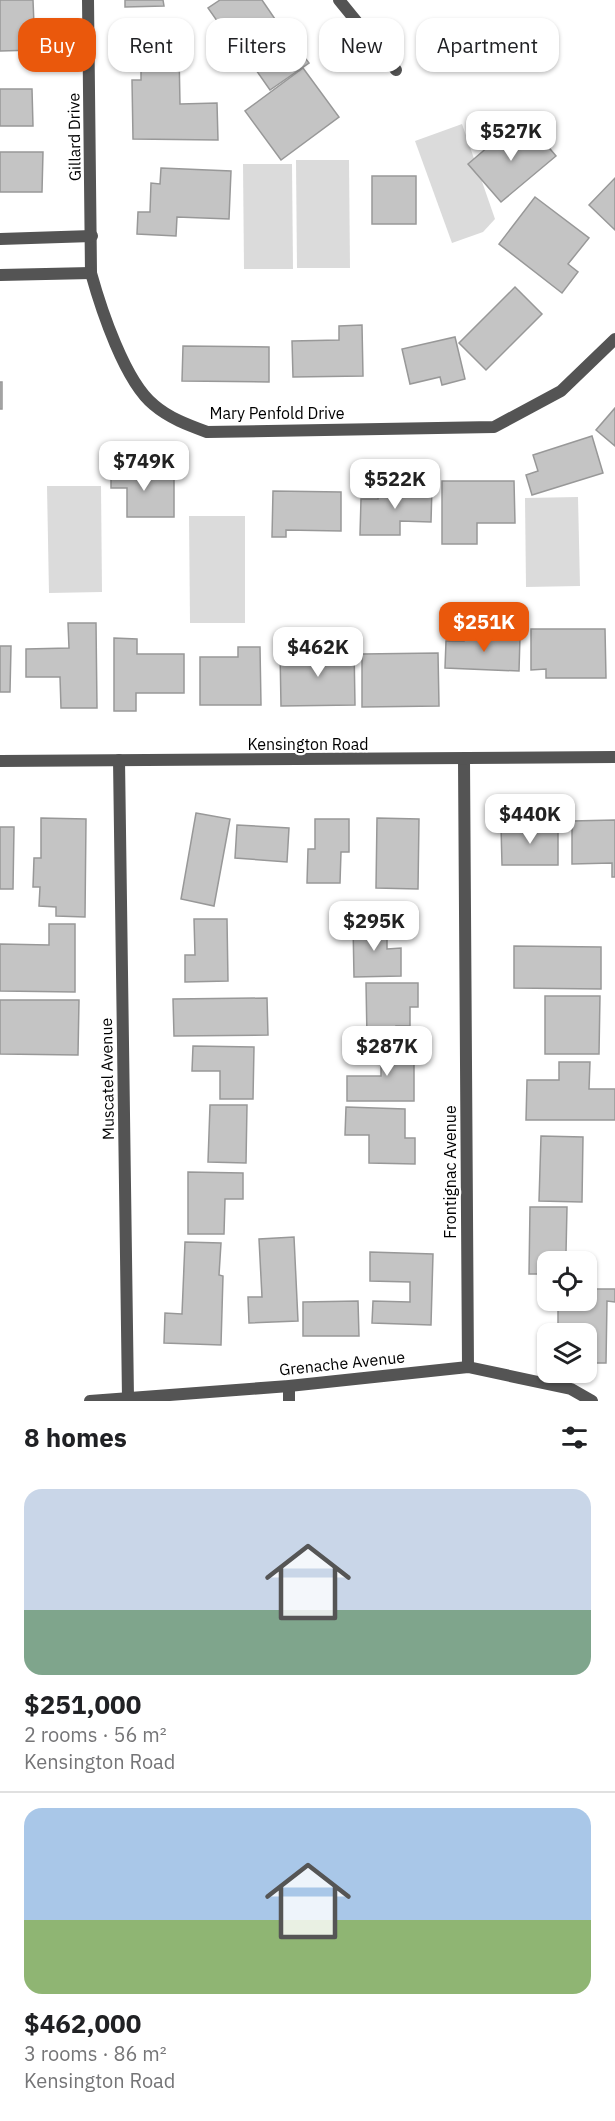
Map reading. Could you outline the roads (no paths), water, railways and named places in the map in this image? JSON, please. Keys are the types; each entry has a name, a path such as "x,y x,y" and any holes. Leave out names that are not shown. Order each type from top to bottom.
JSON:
{"street":[{"name":"Gillard Drive","path":"88,0 91,273"},
{"path":"339,0 354,18"},
{"path":"0,239 92,236"},
{"path":"0,275 91,273"},
{"name":"Mary Penfold Drive","path":"91,273 100,307 133,379 152,404 176,420 207,432 494,427 561,391 615,339"},
{"name":"Kensington Road","path":"0,762 615,757"},
{"name":"Muscatel Avenue","path":"119,760 128,1398"},
{"name":"Frontignac Avenue","path":"464,760 468,1367"},
{"name":"Grenache Avenue","path":"90,1401 289,1386 468,1367 571,1389 592,1401"},
{"path":"289,1386 289,1401"}]}
